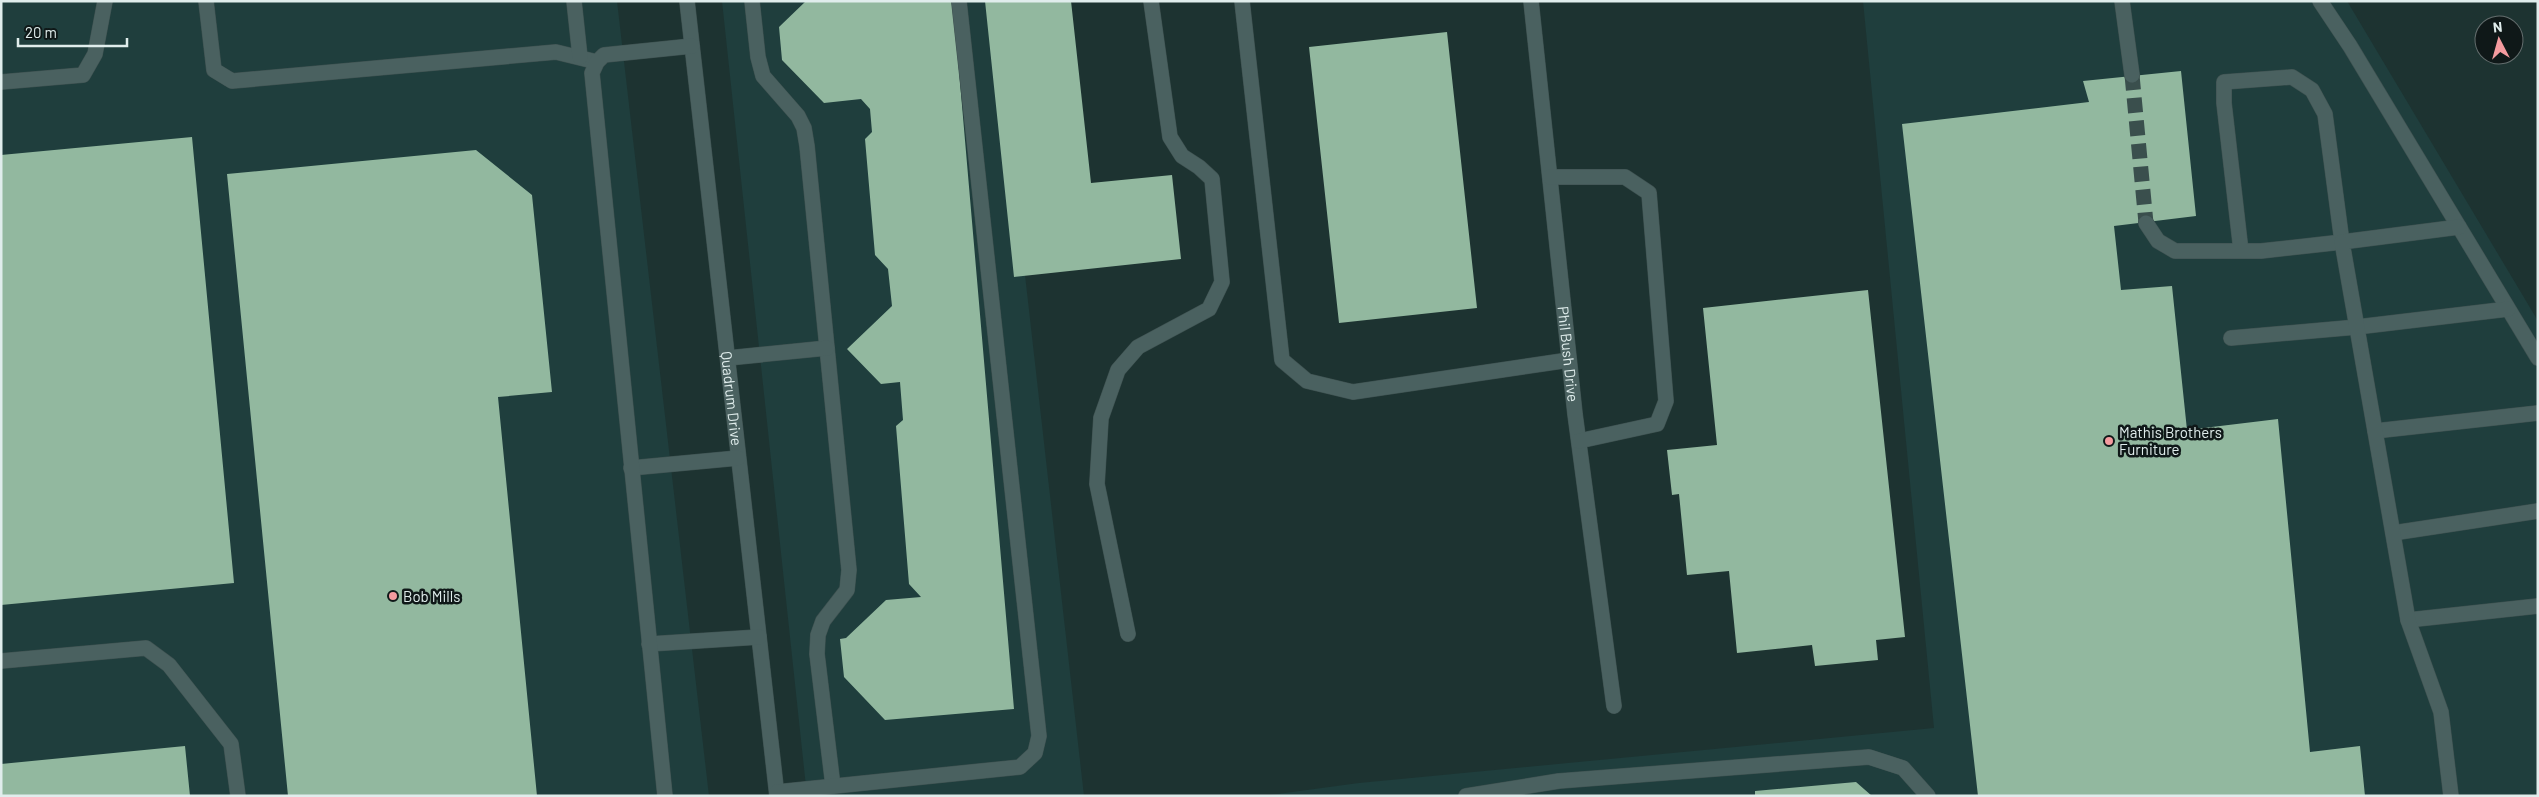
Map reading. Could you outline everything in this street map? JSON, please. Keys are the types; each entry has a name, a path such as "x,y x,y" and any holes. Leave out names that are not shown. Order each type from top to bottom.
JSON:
{"street":[{"path":"1,82 82,74 95,54 105,1"},
{"path":"206,1 214,70 232,81 556,52 597,62"},
{"path":"574,1 580,57"},
{"name":"Quadrum Drive","path":"687,1 777,794"},
{"path":"752,1 758,57 763,76 798,116 804,128 827,348 849,570 847,590 822,621 818,635 817,654 833,786"},
{"path":"777,794 833,786 1020,767 1035,753 1039,736 959,1"},
{"path":"1128,634 1097,484 1101,418 1118,370 1138,346 1209,309 1222,282 1212,179 1199,167 1182,156 1170,137 1151,1"},
{"path":"1242,1 1282,360 1307,381 1353,392 1569,360"},
{"name":"Phil Bush Drive","path":"1531,1 1569,360 1614,706"},
{"path":"2122,1 2132,75"},
{"path":"2320,1 2350,46 2538,358"},
{"path":"665,796 592,72 597,62 604,56 692,46"},
{"path":"2241,251 2224,103 2224,82 2292,77 2312,90 2325,114 2342,242 2408,620 2441,712 2451,796"},
{"path":"1550,177 1625,177 1649,193 1666,401 1657,424 1579,441"},
{"path":"2146,223 2158,241 2175,251 2241,251 2342,242 2459,227"},
{"path":"2231,338 2357,328 2508,309"},
{"path":"728,358 827,348"},
{"path":"2375,431 2538,413"},
{"path":"631,468 738,458"},
{"path":"2392,533 2538,511"},
{"path":"2408,620 2538,606"},
{"path":"649,644 759,637"},
{"path":"1,661 146,648 169,665 231,744 238,796"},
{"path":"1464,795 1559,781 1869,757 1903,768 1928,796"}],"shaded area":[{"path":"1,1 617,1 709,796 1,796"},
{"path":"722,1 994,1 1084,796 807,796"},
{"path":"1863,1 2347,1 2538,321 2538,796 1262,796 1359,783 1934,728"}],"building":[{"path":"806,1 953,1 1014,709 885,720 844,677 840,639 846,638 886,600 921,597 909,584 896,426 903,420 900,382 881,384 847,349 892,306 888,269 875,255 865,139 872,132 870,109 861,99 824,103 782,60 779,27"},
{"path":"985,1 1071,1 1091,183 1172,175 1181,259 1014,277"},
{"path":"1447,32 1477,308 1339,323 1309,47"},
{"name":"Mathis Brothers Furniture","path":"2181,71 2196,216 2114,226 2121,290 2172,286 2187,430 2278,419 2310,752 2360,746 2365,796 1978,796 1902,124 2089,102 2083,81"},
{"path":"192,137 234,583 1,605 1,155"},
{"name":"Bob Mills","path":"476,150 532,195 552,392 498,397 537,796 288,796 227,174"},
{"path":"1868,290 1905,637 1876,640 1878,660 1815,666 1812,645 1737,653 1729,571 1687,575 1679,494 1672,495 1667,450 1717,445 1703,308"},
{"path":"185,746 190,796 1,796 1,764"},
{"path":"1856,782 1872,796 1755,796 1755,791"}],"tunnel":[{"path":"2132,75 2146,223"}],"place":[{"name":"Mathis Brothers Furniture","path":"2109,441"},
{"name":"Bob Mills","path":"393,596"}]}
